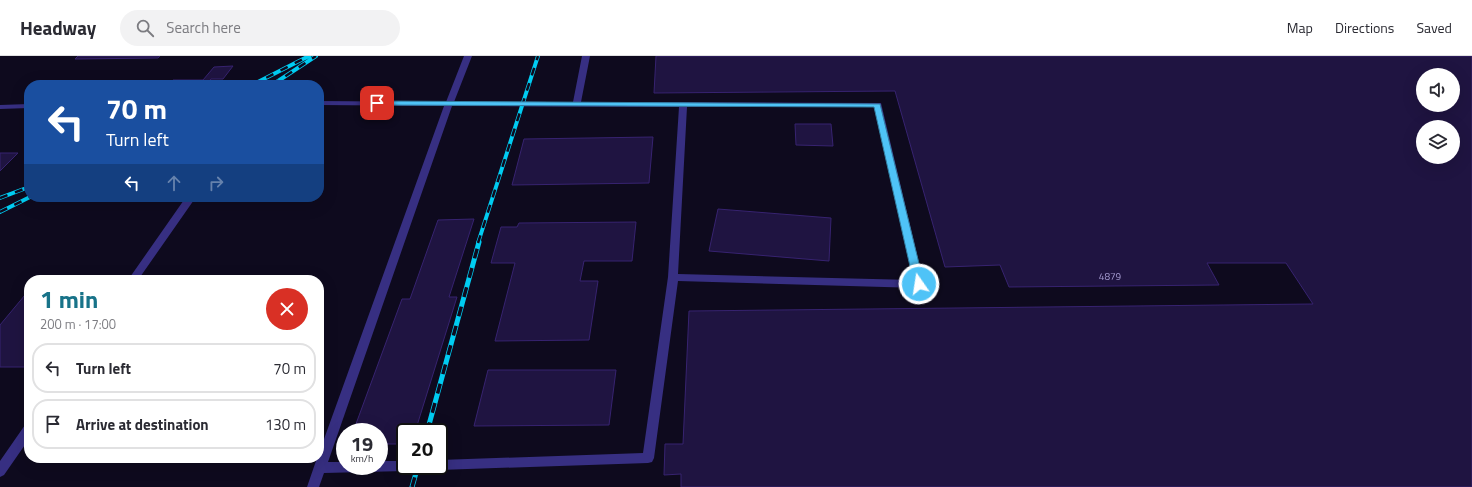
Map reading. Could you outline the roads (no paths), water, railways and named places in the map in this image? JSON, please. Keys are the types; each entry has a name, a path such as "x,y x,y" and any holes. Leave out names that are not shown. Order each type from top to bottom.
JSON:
{"lane":[{"path":"324,457 449,104 468,56"},
{"path":"577,104 586,56"},
{"path":"324,103 878,105 919,284 673,277"},
{"path":"448,465 648,458 673,277 684,104"},
{"path":"0,107 24,106"},
{"path":"136,275 188,202"},
{"path":"0,471 24,436"},
{"path":"313,487 322,463"},
{"path":"320,468 396,466"}],"railway":[{"path":"262,80 309,56"},
{"path":"280,80 316,56"},
{"path":"478,243 538,56"},
{"path":"0,198 24,189"},
{"path":"0,212 24,200"},
{"path":"429,423 479,242"},
{"path":"412,487 415,475"}]}
